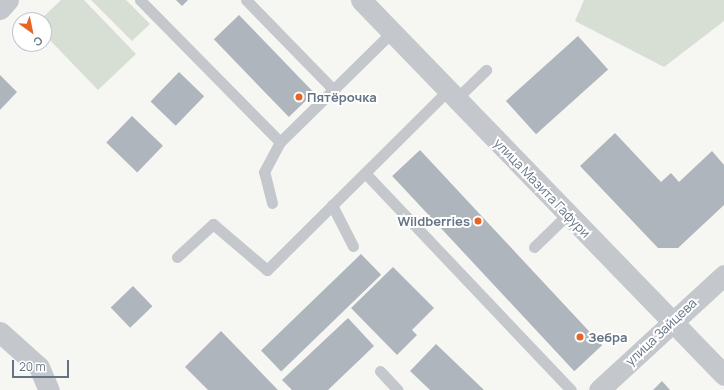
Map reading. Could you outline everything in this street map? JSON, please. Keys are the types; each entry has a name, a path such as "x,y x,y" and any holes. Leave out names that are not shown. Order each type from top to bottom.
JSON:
{"street":[{"path":"0,9 8,0"},
{"name":"улица Мазита Гафури","path":"361,0 671,322 724,375"},
{"name":"улица Зайцева","path":"599,390 671,322 724,276"},
{"path":"0,332 39,366 50,390"}],"lane":[{"path":"140,0 280,142"},
{"path":"246,0 333,90"},
{"path":"272,203 264,172 280,142 392,32"},
{"path":"177,257 213,224 267,270 364,173 452,94 486,70"},
{"path":"364,173 571,390"},
{"path":"332,205 353,246"},
{"path":"534,248 568,214"},
{"path":"380,371 398,390"}],"shaded area":[{"path":"61,0 84,0 136,54 98,90 52,42 52,12 48,12"},
{"path":"91,0 126,0 150,24 132,41"},
{"path":"584,0 724,0 724,21 664,67 575,21"}],"building":[{"path":"176,0 188,0 182,6"},
{"path":"239,15 314,93 289,117 214,39"},
{"path":"578,36 608,69 536,134 506,101"},
{"path":"179,72 204,96 176,126 151,101"},
{"path":"0,75 17,92 0,110"},
{"path":"132,116 163,146 137,172 106,143"},
{"path":"615,133 661,182 671,173 679,182 712,151 724,165 724,205 678,248 658,248 580,166"},
{"path":"420,150 602,345 574,371 392,176"},
{"path":"361,254 381,275 281,371 261,351"},
{"path":"393,267 434,308 412,330 417,335 397,355 351,308"},
{"path":"133,286 152,306 130,328 111,308"},
{"path":"348,318 374,346 328,390 292,390 282,380"},
{"path":"221,331 278,390 208,390 185,367"},
{"path":"436,344 484,390 430,390 410,371"},
{"path":"662,381 670,390 653,390"}],"place":[{"name":"Пятёрочка","path":"299,97"},
{"name":"Wildberries","path":"478,221"},
{"name":"Зебра","path":"580,337"}]}
